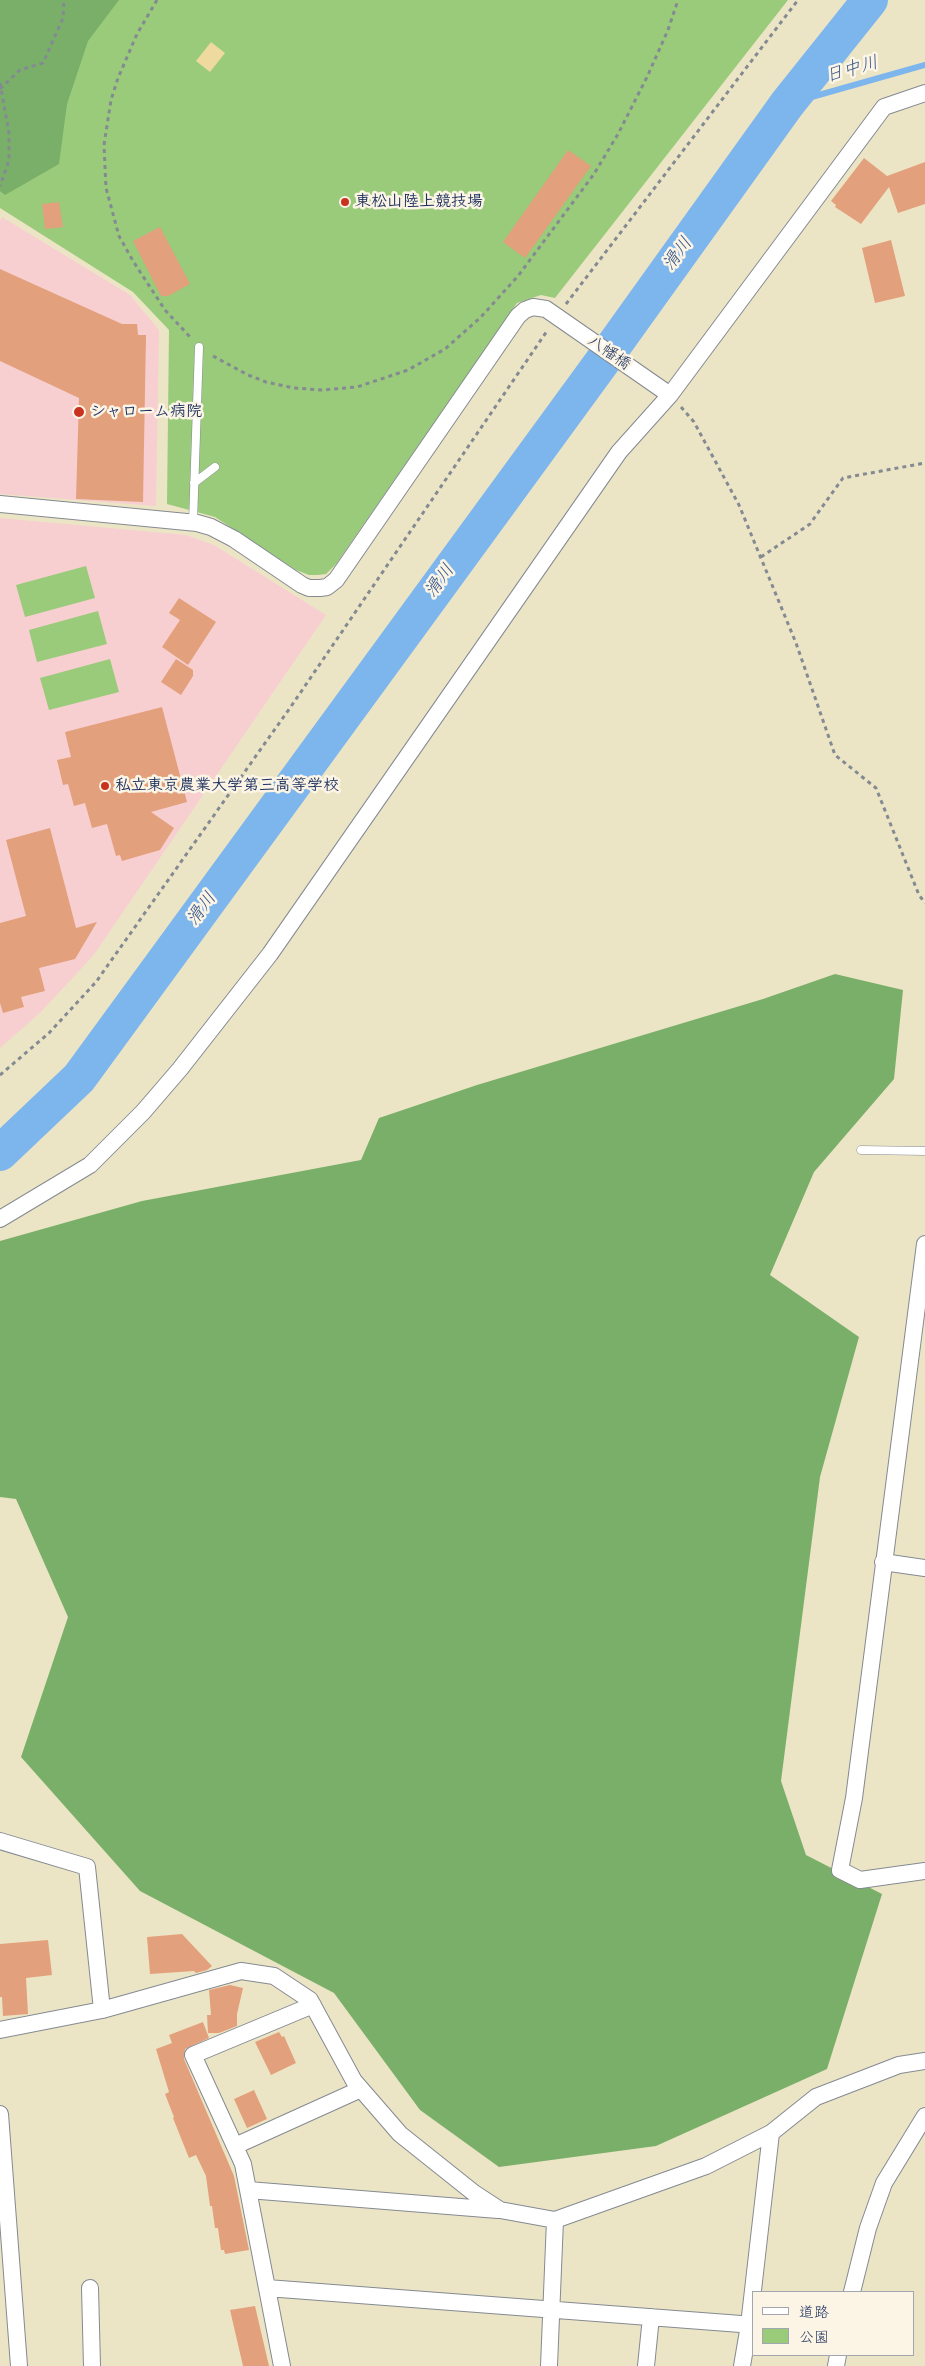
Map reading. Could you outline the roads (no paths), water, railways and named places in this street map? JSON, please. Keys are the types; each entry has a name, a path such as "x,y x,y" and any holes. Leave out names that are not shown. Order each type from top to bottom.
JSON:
{"street":[{"path":"0,1219 90,1166 143,1112 180,1069 270,954 619,452 670,395 884,107 925,93"},
{"name":"八幡橋","path":"192,522 212,527 302,585 309,588 327,587 336,580 518,316 525,310 533,307 546,309 670,395"},
{"path":"0,504 192,522"},
{"path":"925,1244 854,1798 840,1870 860,1880 925,1871"},
{"path":"883,1562 925,1568"},
{"path":"0,1841 87,1867 102,2010"},
{"path":"0,2030 102,2010 241,1971 274,1976 310,2000 354,2081 400,2134 474,2193 500,2210"},
{"path":"282,2366 243,2164 193,2055 313,2004"},
{"path":"248,2190 500,2210 555,2220 706,2166 771,2133 816,2097 899,2065 925,2061"},
{"path":"234,2146 361,2089"},
{"path":"0,2114 7,2300 19,2366"},
{"path":"852,2291 868,2228 884,2183 925,2116"},
{"path":"755,2291 771,2133"},
{"path":"549,2366 555,2220"},
{"path":"90,2288 92,2366"},
{"path":"267,2288 751,2325 742,2366"},
{"path":"646,2366 651,2317"}],"lane":[{"path":"192,522 199,346"},
{"path":"194,483 215,467"},
{"path":"861,1150 925,1151"}],"waterway":[{"name":"滑川","path":"0,1153 79,1078 602,362 787,104 870,0"},
{"name":"日中川","path":"787,104 925,65"}],"place":[{"name":"東松山陸上競技場","path":"345,202"},
{"name":"シャローム病院","path":"79,412"},
{"name":"私立東京農業大学第三高等学校","path":"105,786"}]}
